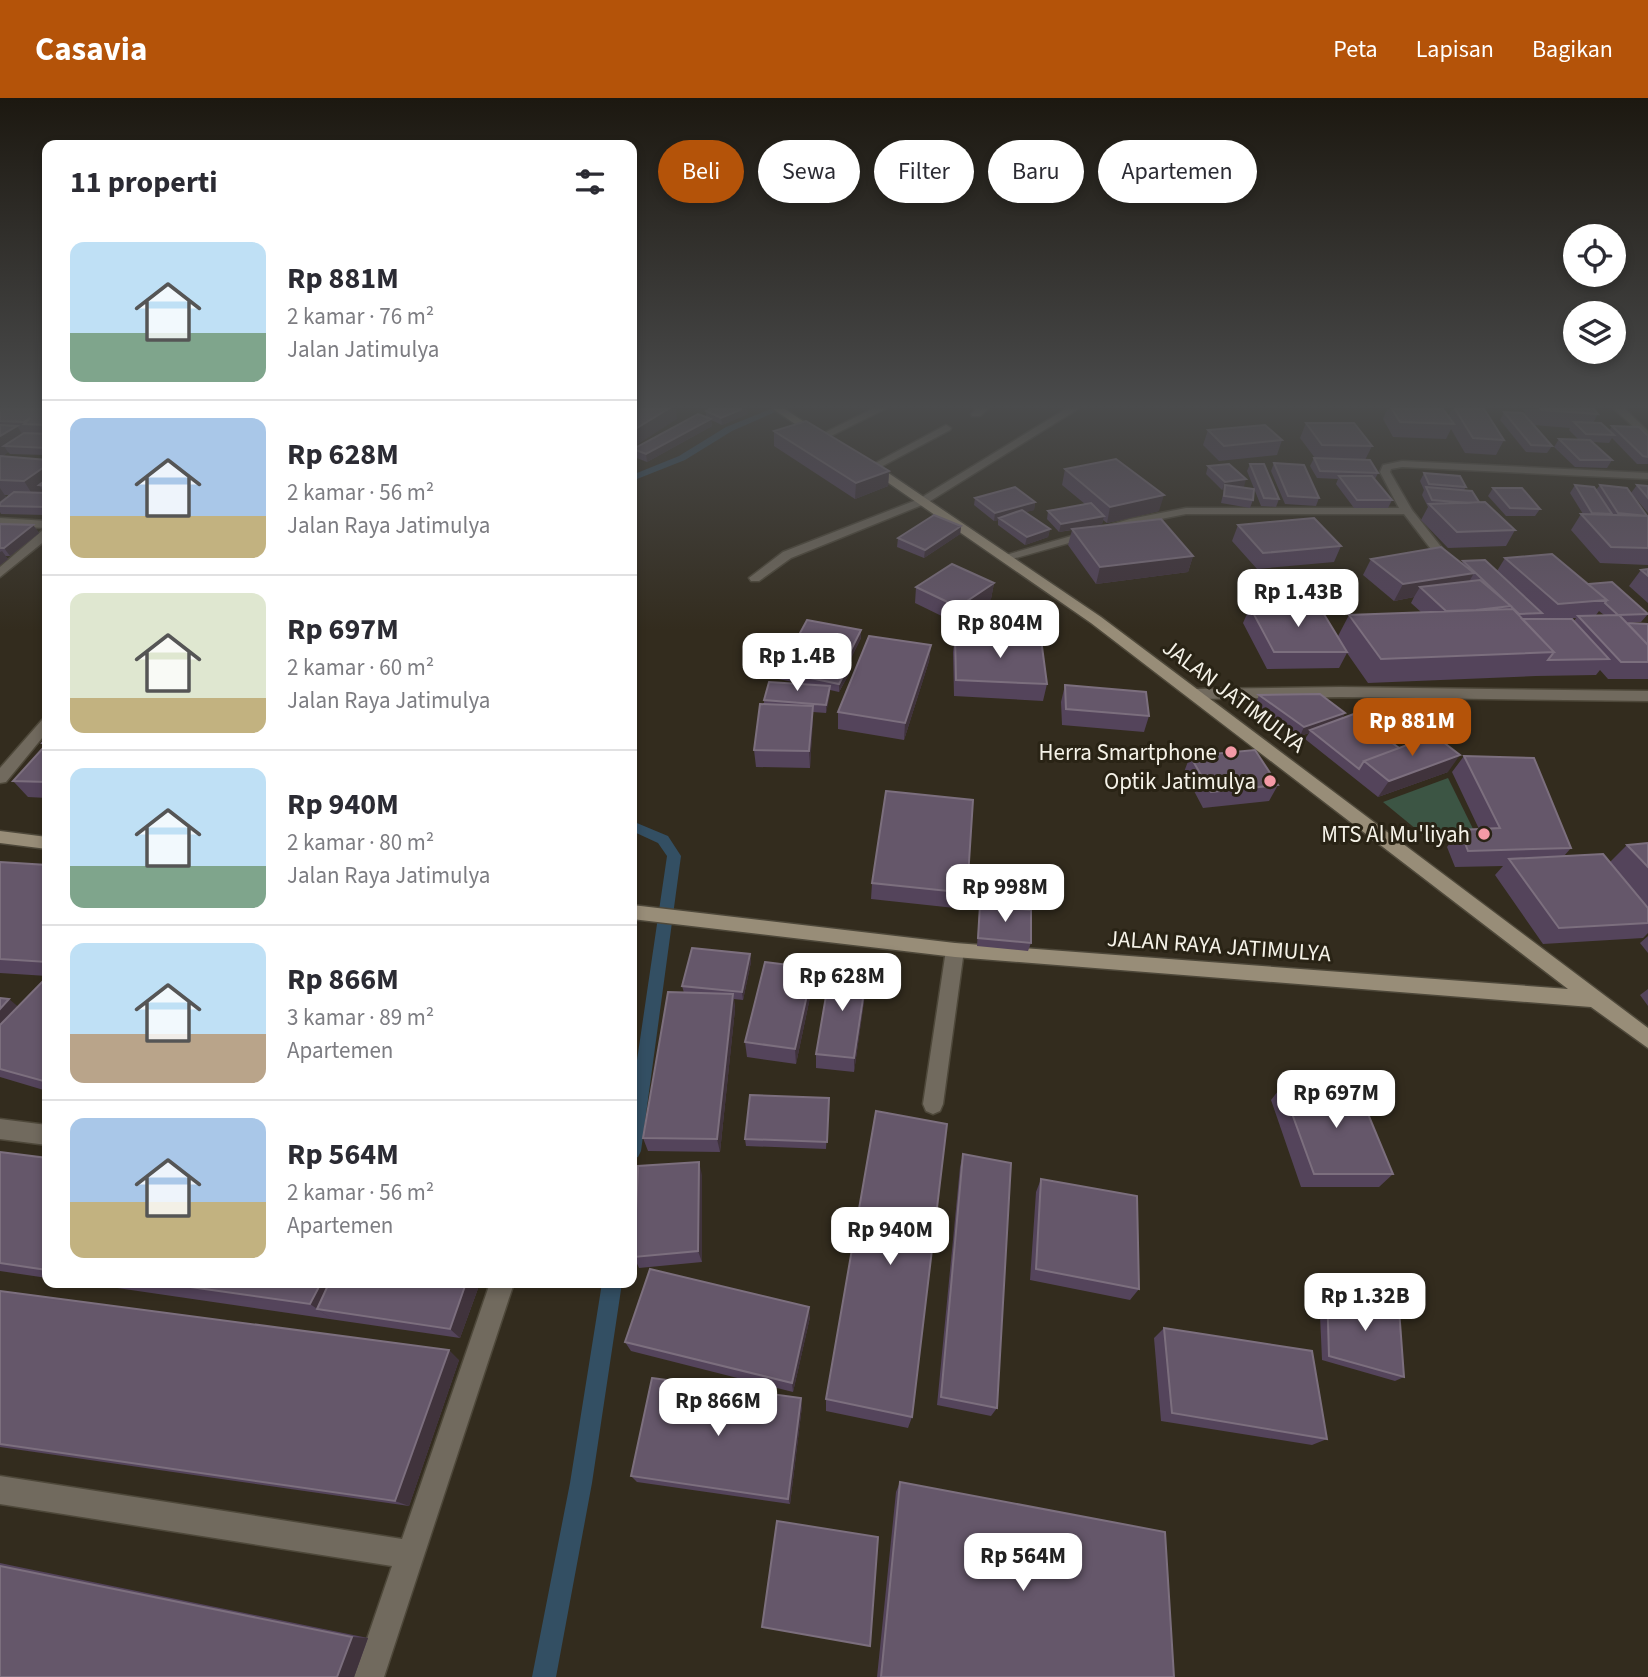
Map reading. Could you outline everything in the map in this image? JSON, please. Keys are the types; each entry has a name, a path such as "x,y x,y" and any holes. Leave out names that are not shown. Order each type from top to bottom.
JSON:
{"main road":[{"name":"JALAN JATIMULYA","path":"896,483 1096,620 1648,1039"},
{"path":"0,837 42,842"},
{"name":"JALAN RAYA JATIMULYA","path":"637,913 955,950 1594,999"}],"street":[{"path":"755,578 787,555 923,501 953,483"},
{"path":"1391,483 1407,511 1462,581"},
{"path":"1004,557 1134,521 1186,511 1407,511"},
{"path":"0,522 42,525"},
{"path":"0,573 42,537"},
{"path":"1195,694 1329,691 1648,696"},
{"path":"0,778 42,729"},
{"path":"933,1104 955,950"},
{"path":"0,1129 42,1134"},
{"path":"369,1677 500,1288"},
{"path":"0,1490 412,1555"}],"green space":[{"path":"1448,778 1478,839 1433,843 1383,802"}],"building":[{"path":"1081,483 1148,483 1164,495 1110,507"},
{"path":"1258,483 1272,483 1279,499 1264,498"},
{"path":"1282,483 1312,483 1319,498 1288,496"},
{"path":"1344,483 1378,483 1392,500 1357,500"},
{"path":"1464,483 1466,487 1429,484"},
{"path":"1225,485 1254,489 1253,500 1224,496"},
{"path":"1575,485 1594,487 1612,514 1592,513"},
{"path":"1600,485 1627,488 1647,516 1618,513"},
{"path":"1637,485 1648,486 1648,498"},
{"path":"1015,487 1035,502 995,513 975,498"},
{"path":"1426,487 1472,491 1479,502 1432,500"},
{"path":"1493,488 1522,488 1540,509 1510,508"},
{"path":"14,492 42,493 42,507 0,506 0,503"},
{"path":"1485,502 1515,530 1457,532 1429,504"},
{"path":"1091,503 1104,516 1061,524 1048,511"},
{"path":"1022,510 1050,529 1027,537 999,518"},
{"path":"1581,514 1648,516 1648,548 1611,547"},
{"path":"934,515 961,526 925,550 898,538"},
{"path":"1314,518 1341,546 1263,553 1238,525"},
{"path":"1161,519 1193,556 1100,567 1072,529"},
{"path":"0,524 33,525 4,548 0,548"},
{"path":"1441,547 1474,573 1403,584 1371,559"},
{"path":"1552,554 1607,600 1558,604 1505,558"},
{"path":"1485,560 1542,613 1519,614 1463,561"},
{"path":"952,564 994,583 958,607 916,587"},
{"path":"1480,580 1511,606 1446,611 1420,587"},
{"path":"1612,582 1648,614 1618,615 1605,603 1607,600 1588,584"},
{"path":"1319,606 1347,652 1274,652 1250,607"},
{"path":"1513,609 1554,652 1381,659 1349,615"},
{"path":"1619,615 1648,645 1648,662 1621,662 1578,616"},
{"path":"1522,619 1572,619 1609,659 1548,660 1554,652"},
{"path":"807,620 861,630 849,654 794,644"},
{"path":"1627,623 1648,624 1648,645"},
{"path":"955,635 1041,639 1047,684 956,680"},
{"path":"869,636 931,645 905,723 838,712"},
{"path":"785,650 850,663 839,684 773,670"},
{"path":"769,682 830,686 826,705 764,700"},
{"path":"1065,685 1146,692 1149,716 1066,709"},
{"path":"1320,694 1345,713 1304,727 1259,695"},
{"path":"760,704 813,706 809,751 754,750"},
{"path":"1354,714 1399,748 1364,761 1359,769 1310,730"},
{"path":"1434,735 1460,755 1389,781 1364,761"},
{"path":"42,749 42,782 13,781"},
{"path":"1255,750 1278,785 1211,792 1190,756"},
{"path":"1464,756 1534,758 1571,848 1468,851 1460,830 1500,828"},
{"path":"886,791 973,800 967,893 872,883"},
{"path":"1648,843 1648,867 1627,845"},
{"path":"1603,854 1648,908 1648,923 1559,928 1509,859"},
{"path":"0,862 42,865 42,962 0,959"},
{"path":"980,905 1031,910 1031,943 978,938"},
{"path":"692,948 750,954 742,992 682,986"},
{"path":"765,962 813,968 795,1049 745,1042"},
{"path":"831,967 867,972 854,1058 816,1054"},
{"path":"42,982 42,1081 0,1069 0,1025"},
{"path":"668,992 733,994 717,1139 643,1138"},
{"path":"0,998 9,999 0,1009"},
{"path":"1356,1085 1393,1174 1314,1174 1282,1086"},
{"path":"750,1095 829,1098 827,1142 745,1139"},
{"path":"876,1111 947,1124 912,1417 826,1399"},
{"path":"0,1152 42,1157 42,1269 0,1263"},
{"path":"963,1154 1011,1163 997,1408 941,1397"},
{"path":"699,1162 698,1251 637,1257 638,1166"},
{"path":"1041,1179 1137,1196 1139,1289 1036,1269"},
{"path":"650,1269 809,1307 792,1383 625,1342"},
{"path":"197,1288 318,1288 310,1304"},
{"path":"327,1288 464,1288 450,1329 317,1309"},
{"path":"1327,1288 1399,1309 1404,1377 1329,1356"},
{"path":"0,1291 449,1350 395,1501 0,1444"},
{"path":"1164,1328 1312,1351 1327,1439 1172,1413"},
{"path":"652,1378 801,1398 788,1499 631,1476"},
{"path":"900,1482 1165,1532 1174,1677 881,1677"},
{"path":"777,1521 878,1537 870,1646 762,1627"},
{"path":"0,1566 352,1637 337,1677 0,1677"}],"waterway":[{"path":"637,828 663,839 674,856 637,1116"},
{"path":"544,1677 581,1483 611,1288"}],"place":[{"name":"Herra Smartphone","path":"1231,752"},
{"name":"Optik Jatimulya","path":"1270,781"},
{"name":"MTS Al Mu'liyah","path":"1484,834"}]}
